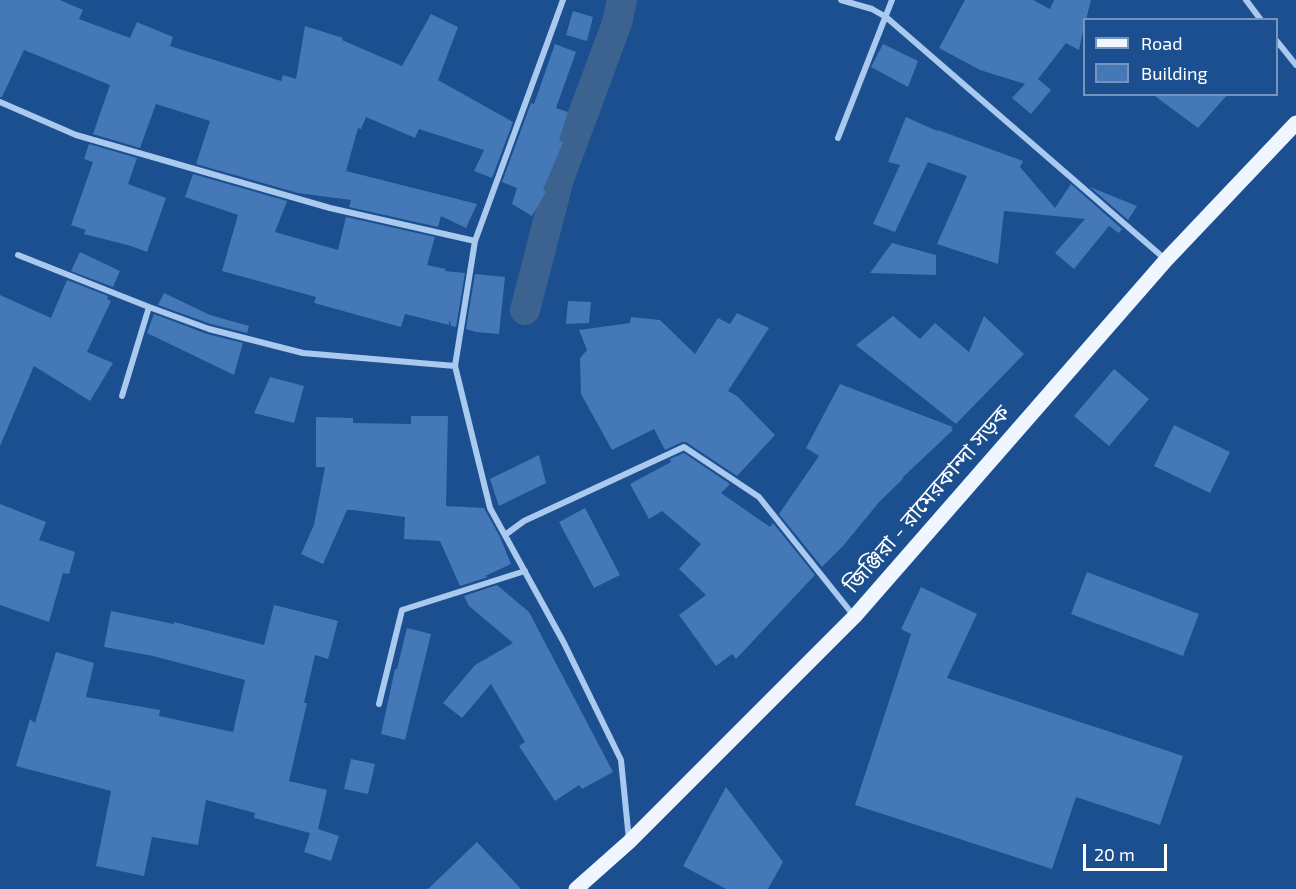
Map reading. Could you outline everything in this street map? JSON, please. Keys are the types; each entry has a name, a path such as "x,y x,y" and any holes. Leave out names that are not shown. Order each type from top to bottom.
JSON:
{"main road":[{"name":"জিঞ্জিরা - রামেরকান্দা সড়ক","path":"576,889 629,842 855,616 1166,260 1296,123"}],"street":[{"path":"563,0 475,241 455,366 490,508 564,644 621,760 629,842"},
{"path":"841,0 872,9 885,17 1166,260"},
{"path":"838,138 892,0"},
{"path":"1246,0 1260,18"},
{"path":"1278,42 1296,65"},
{"path":"0,102 76,135 99,142 330,208 475,241"},
{"path":"18,255 209,329 303,353 455,366"},
{"path":"122,396 149,307"},
{"path":"505,535 524,521 684,447 759,497 855,616"},
{"path":"379,704 402,610 525,571"}],"building":[{"path":"0,0 60,0 83,10 79,19 130,38 137,22 173,37 170,46 281,81 283,75 296,79 305,26 343,38 342,40 402,66 431,14 458,27 438,80 513,122 492,178 474,171 484,150 419,129 415,138 366,117 361,129 358,128 346,171 477,204 466,228 441,216 438,227 349,207 351,200 298,193 196,164 210,121 156,104 140,148 93,134 110,85 24,50 0,97"},
{"path":"965,0 1033,0 1050,9 1054,0 1091,0 1086,18 1083,18 1079,50 1066,43 1038,79 1051,90 1031,114 1012,98 1025,84 980,70 939,48"},
{"path":"573,11 593,17 587,41 566,35"},
{"path":"555,44 576,52 556,108 568,112 559,140 563,142 543,190 546,192 532,216 512,204 517,188 502,182 531,103 534,104"},
{"path":"883,44 918,61 908,87 871,67"},
{"path":"1155,96 1226,96 1198,128"},
{"path":"906,117 937,131 1023,161 1020,167 1055,208 1071,184 1122,229 1119,233 1109,226 1074,269 1055,253 1085,219 1004,211 998,264 937,244 967,176 928,162 895,232 873,224 900,165 888,162"},
{"path":"89,144 137,158 128,184 166,198 147,252 84,234 86,230 71,225 93,162 84,159"},
{"path":"193,174 287,201 275,232 338,250 346,217 435,237 427,265 446,269 445,271 465,273 456,327 451,326 449,319 449,325 405,314 401,327 314,303 316,297 222,271 238,215 185,197"},
{"path":"1090,187 1137,206 1128,220"},
{"path":"892,243 936,255 936,275 870,273"},
{"path":"80,252 120,271 113,287 71,271"},
{"path":"475,274 505,277 499,334 466,329"},
{"path":"67,280 108,296 107,299 111,301 87,352 113,363 90,401 34,366 0,446 0,295 51,318"},
{"path":"164,293 210,315 249,326 247,333 211,324 158,305"},
{"path":"568,301 591,302 589,323 566,324"},
{"path":"737,313 769,328 728,391 737,396 775,435 737,476 686,442 665,450 654,429 612,450 581,394 580,358 587,350 579,330 630,323 631,317 660,320 695,354 718,318 730,324"},
{"path":"154,314 207,334 243,343 234,375 147,333"},
{"path":"893,316 920,339 935,323 969,352 984,316 1024,354 956,424 856,345"},
{"path":"1114,369 1149,399 1109,446 1074,416"},
{"path":"270,377 304,386 294,423 254,413"},
{"path":"840,384 953,427 951,429 953,430 880,501 843,546 822,567 779,514 819,456 806,448"},
{"path":"411,416 448,416 446,506 484,508 500,537 511,564 485,576 488,577 460,586 440,541 404,539 405,517 353,510 347,510 323,564 301,554 314,525 325,467 316,467 316,417 353,418 353,423 411,424"},
{"path":"1174,425 1230,452 1210,493 1154,466"},
{"path":"684,453 730,484 721,493 770,527 773,523 815,575 736,659 732,654 716,666 679,615 706,595 679,569 701,544 662,511 649,519 630,484"},
{"path":"539,455 546,483 499,506 490,479"},
{"path":"0,504 46,522 39,540 75,552 69,574 63,573 49,622 0,605"},
{"path":"585,508 620,575 594,588 559,522"},
{"path":"1087,572 1199,614 1183,656 1071,614"},
{"path":"497,585 529,612 613,772 582,789 579,785 555,801 519,746 525,742 491,684 462,718 443,703 475,665 513,643 469,606 464,596"},
{"path":"921,587 977,614 947,678 1183,756 1160,825 1076,797 1052,869 855,805 911,634 901,629"},
{"path":"274,605 338,621 328,659 315,655 304,703 307,703 289,781 327,790 318,829 339,836 331,861 304,852 310,833 254,818 255,813 206,800 198,845 152,837 144,876 96,866 111,791 16,766 30,719 35,723 56,652 94,663 86,697 160,710 159,716 233,732 245,680 153,656 104,647 111,611 174,624 174,622 264,645"},
{"path":"407,628 431,634 405,740 381,734 395,669 397,669"},
{"path":"351,759 375,764 368,794 344,789"},
{"path":"726,787 783,862 768,889 726,889 683,866"},
{"path":"477,842 521,889 428,889"}],"waterway":[{"path":"525,310 559,179 617,23 622,0"}]}
